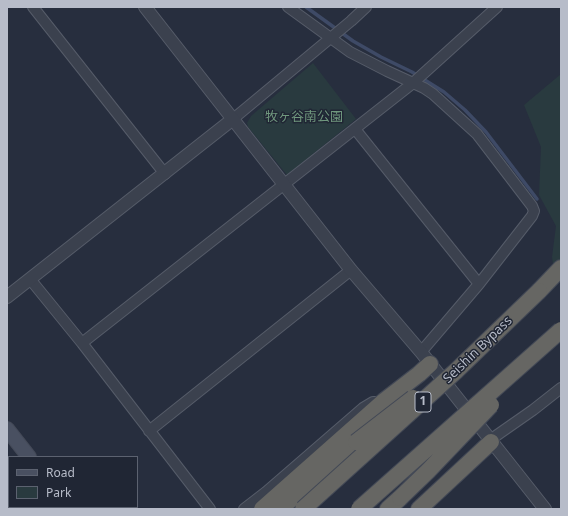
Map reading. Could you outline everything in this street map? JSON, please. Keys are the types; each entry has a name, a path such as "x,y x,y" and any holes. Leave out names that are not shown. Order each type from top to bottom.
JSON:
{"highway":[{"name":"Seishin Bypass","path":"303,509 456,371 561,268"},
{"name":"1","path":"280,509 356,442 434,381 492,329 539,291"},
{"path":"394,504 428,471 561,330"},
{"path":"359,509 561,330"},
{"name":"1","path":"262,509 357,425 419,374 426,358"},
{"path":"419,509 490,441"}],"main road":[{"path":"7,429 28,456"}],"street":[{"path":"32,7 165,174"},
{"path":"145,7 351,270 426,358 545,509"},
{"path":"288,7 331,39 366,61 433,94 477,134 532,206 534,212 532,216 479,284 426,358"},
{"path":"7,297 234,119 363,12 366,7"},
{"path":"82,343 413,83 497,7"},
{"path":"355,129 479,284"},
{"path":"149,431 351,270"},
{"path":"30,279 82,343 210,509"},
{"path":"490,441 561,388"},
{"path":"244,509 266,492 363,408 373,402 384,402"}],"green space":[{"name":"牧ヶ谷南公園","path":"313,63 356,119 287,175 248,127 247,123 251,116"},
{"path":"561,74 561,280 555,277 552,257 556,226 539,195 541,147 524,105"}],"waterway":[{"path":"306,7 353,41 412,72 444,92 465,110 486,132 537,199"}]}
